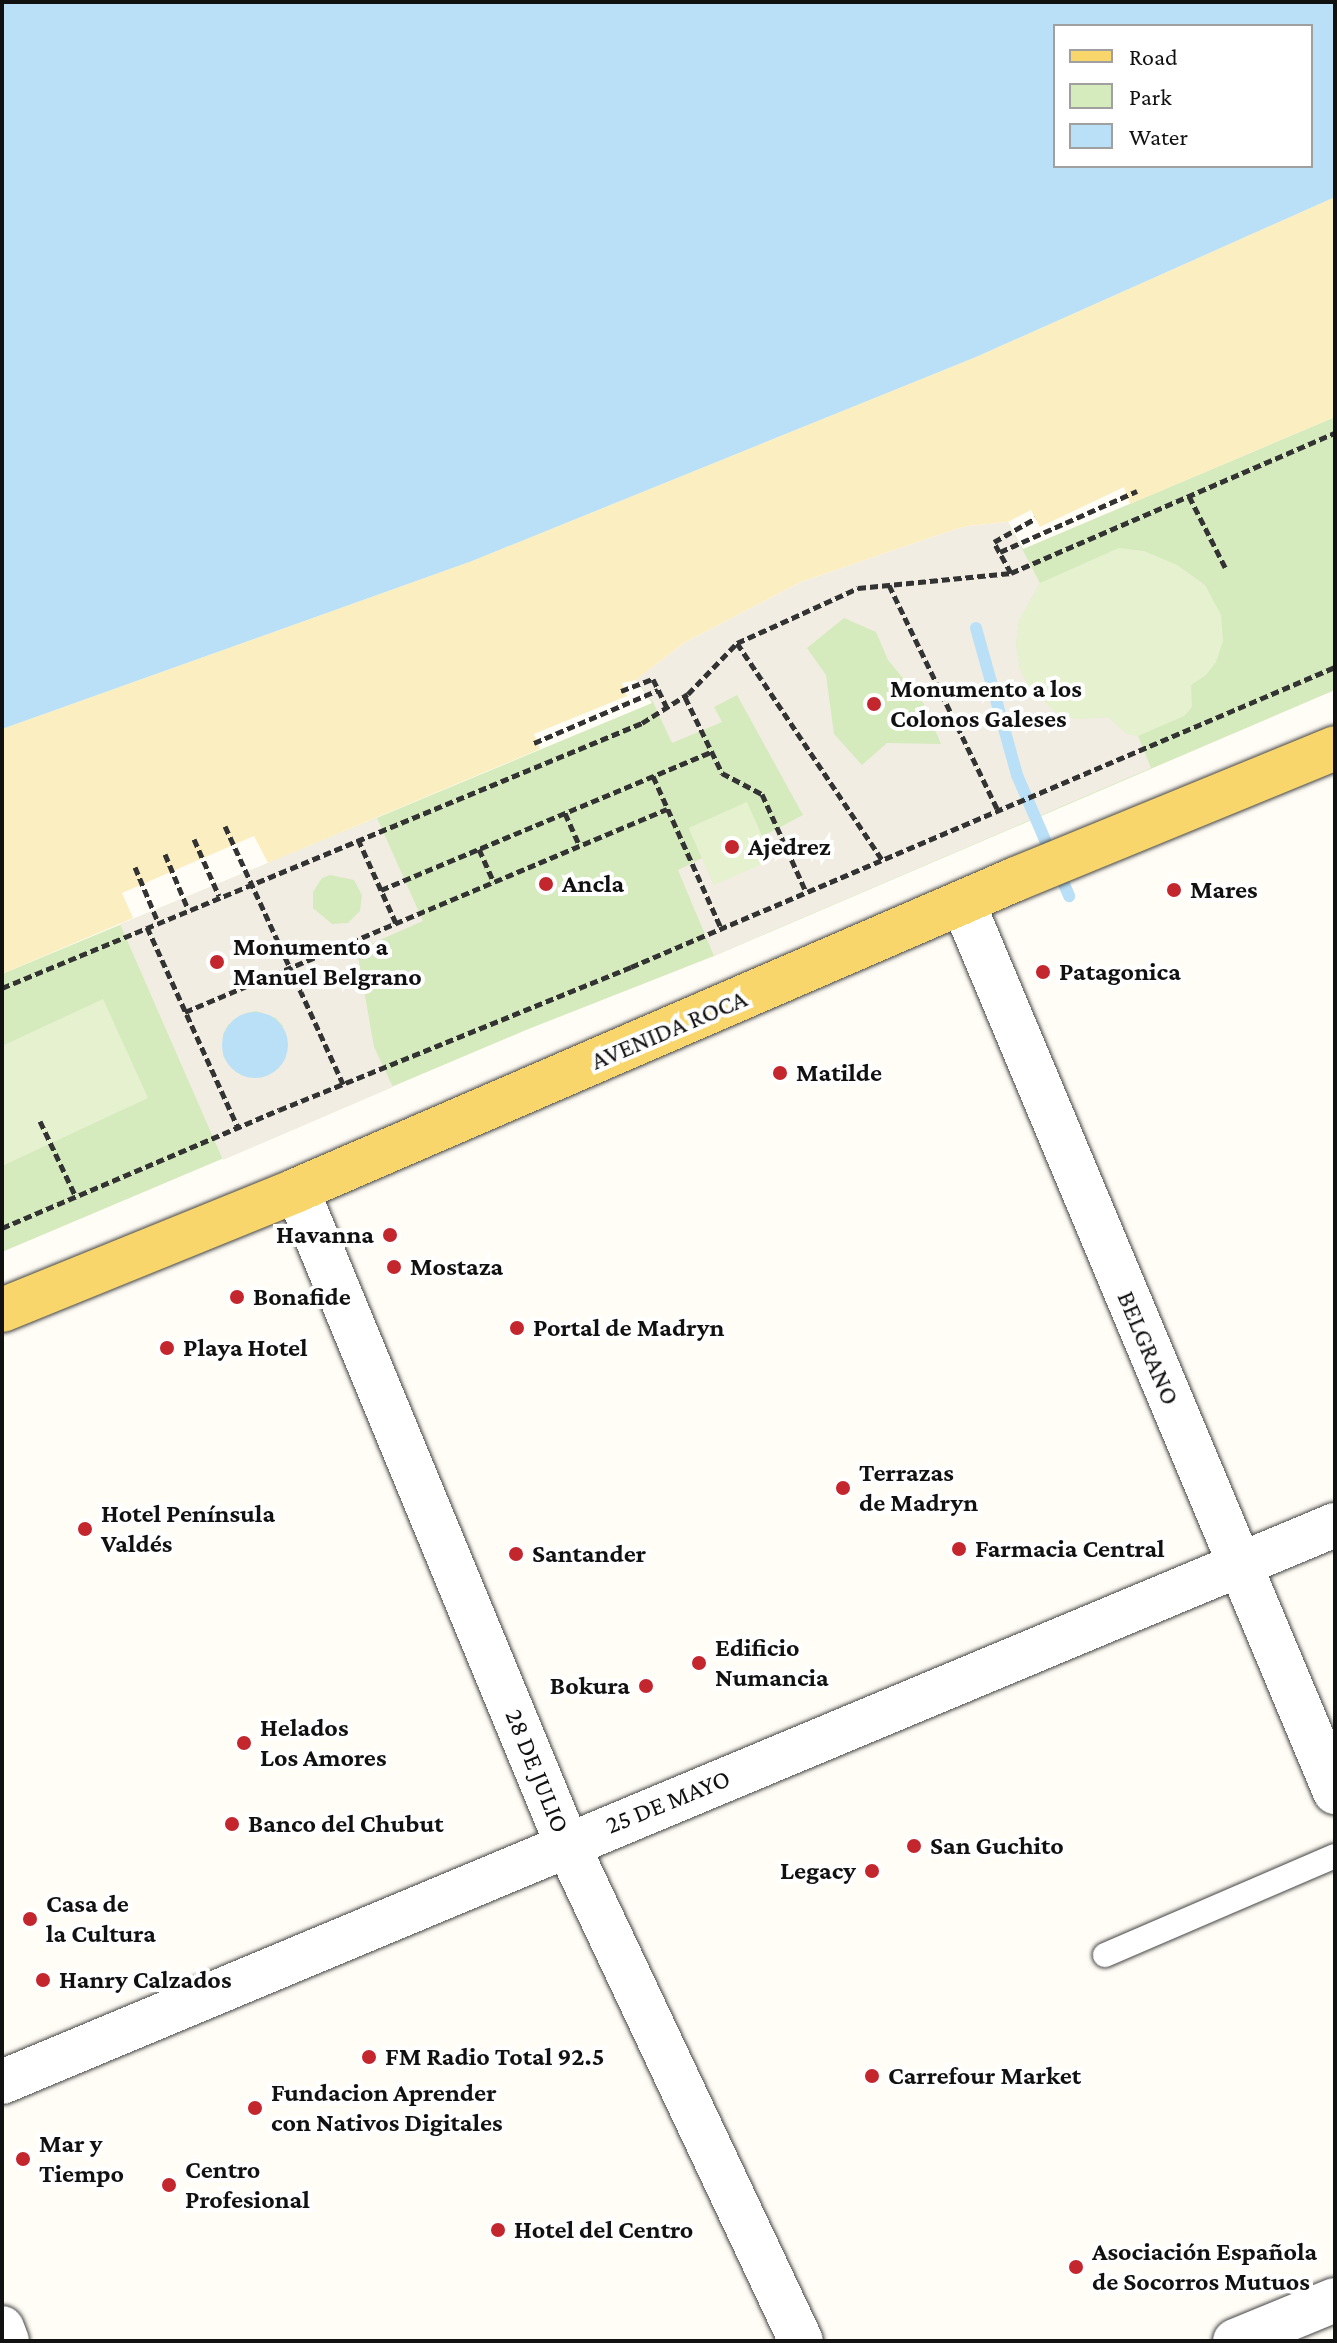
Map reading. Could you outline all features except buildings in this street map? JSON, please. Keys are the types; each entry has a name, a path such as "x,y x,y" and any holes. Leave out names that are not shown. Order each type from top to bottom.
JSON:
{"main road":[{"name":"AVENIDA ROCA","path":"2,1310 297,1190 963,903 1335,748"}],"street":[{"name":"BELGRANO","path":"963,903 1335,1792"},
{"name":"28 DE JULIO","path":"297,1190 567,1844 801,2341"},
{"name":"25 DE MAYO","path":"2,2082 1335,1525"},
{"path":"1235,2341 1335,2300"},
{"path":"2,2328 7,2341"}],"lane":[{"path":"1105,1955 1335,1856"}],"path":[{"path":"2,988 668,710 685,697 737,643 858,588 1011,573 1335,433"},
{"path":"1000,552 1137,491"},
{"path":"1189,496 1225,567"},
{"path":"1011,573 994,542 1036,518"},
{"path":"889,585 998,810"},
{"path":"737,643 882,860"},
{"path":"2,1228 1335,667"},
{"path":"621,691 653,679 668,710"},
{"path":"534,743 658,690"},
{"path":"685,697 722,773 762,794 806,892"},
{"path":"381,890 711,752"},
{"path":"653,776 721,928"},
{"path":"185,1012 667,809"},
{"path":"565,813 580,846"},
{"path":"225,826 343,1084"},
{"path":"194,839 219,896"},
{"path":"358,839 396,923"},
{"path":"479,849 494,882"},
{"path":"165,854 188,909"},
{"path":"135,867 158,922"},
{"path":"147,927 238,1128"},
{"path":"40,1121 76,1197"}],"green space":[{"path":"1335,417 1335,690 714,956 526,1030 2,1252 2,974 652,703 636,680 1008,522 1023,549"},
{"path":"1119,548 1144,551 1177,565 1205,585 1221,615 1223,641 1216,662 1206,675 1191,685 1192,707 1184,716 1138,736 1127,734 1108,717 1075,719 1055,713 1028,685 1020,669 1016,644 1019,621 1040,583"},
{"name":"Ajedrez","path":"747,802 773,860 715,886 689,828"},
{"path":"103,999 148,1098 2,1166 2,1046"}],"sand":[{"path":"1335,197 1335,417 1130,504 1124,487 1040,527 1031,510 1008,522 968,526 801,582 684,643 636,680 622,683 627,696 534,734 540,749 268,863 254,836 122,893 133,918 2,974 2,729 472,561 976,357"}],"shaded area":[{"path":"1008,522 1040,583 1019,621 1016,644 1020,669 1028,685 1056,713 1075,719 1108,717 1127,734 1138,736 1151,768 714,956 678,870 702,858 714,885 772,860 763,836 803,815 737,695 714,707 722,722 672,743 653,702 636,680 684,643 801,582 968,526","holes":["844,618 876,632 888,660 924,704 941,744 887,743 862,765 834,734 826,675 807,648"]},
{"path":"377,818 423,921 357,950 374,1047 393,1087 223,1160 120,924","holes":["330,875 354,880 362,895 360,911 348,923 332,924 313,908 313,892 322,878","256,1011 276,1018 283,1026 237,1073 223,1056 223,1034 228,1025 246,1013"]}],"water":[{"path":"2,2 1335,2 1335,197 976,357 472,561 2,729"},
{"path":"248,1012 262,1012 274,1017 283,1026 288,1045 286,1058 279,1069 262,1078 248,1078 236,1073 227,1064 222,1052 222,1038 227,1026 236,1017"}],"waterway":[{"path":"976,628 1017,775 1069,896"}],"place":[{"name":"Monumento a los Colonos Galeses","path":"874,704"},
{"name":"Ajedrez","path":"732,847"},
{"name":"Ancla","path":"546,884"},
{"name":"Mares","path":"1174,890"},
{"name":"Monumento a Manuel Belgrano","path":"217,962"},
{"name":"Patagonica","path":"1043,972"},
{"name":"Matilde","path":"780,1073"},
{"name":"Havanna","path":"390,1235"},
{"name":"Mostaza","path":"394,1267"},
{"name":"Bonafide","path":"237,1297"},
{"name":"Portal de Madryn","path":"517,1328"},
{"name":"Playa Hotel","path":"167,1348"},
{"name":"Terrazas de Madryn","path":"843,1488"},
{"name":"Hotel Península Valdés","path":"85,1529"},
{"name":"Farmacia Central","path":"959,1549"},
{"name":"Santander","path":"516,1554"},
{"name":"Edificio Numancia","path":"699,1663"},
{"name":"Bokura","path":"646,1686"},
{"name":"Helados Los Amores","path":"244,1743"},
{"name":"Banco del Chubut","path":"232,1824"},
{"name":"San Guchito","path":"914,1846"},
{"name":"Legacy","path":"872,1871"},
{"name":"Casa de la Cultura","path":"30,1919"},
{"name":"Hanry Calzados","path":"43,1980"},
{"name":"FM Radio Total 92.5","path":"369,2057"},
{"name":"Carrefour Market","path":"872,2076"},
{"name":"Fundacion Aprender con Nativos Digitales","path":"255,2108"},
{"name":"Mar y Tiempo","path":"23,2159"},
{"name":"Centro Profesional","path":"169,2185"},
{"name":"Hotel del Centro","path":"498,2230"},
{"name":"Asociación Española de Socorros Mutuos","path":"1076,2267"}]}
